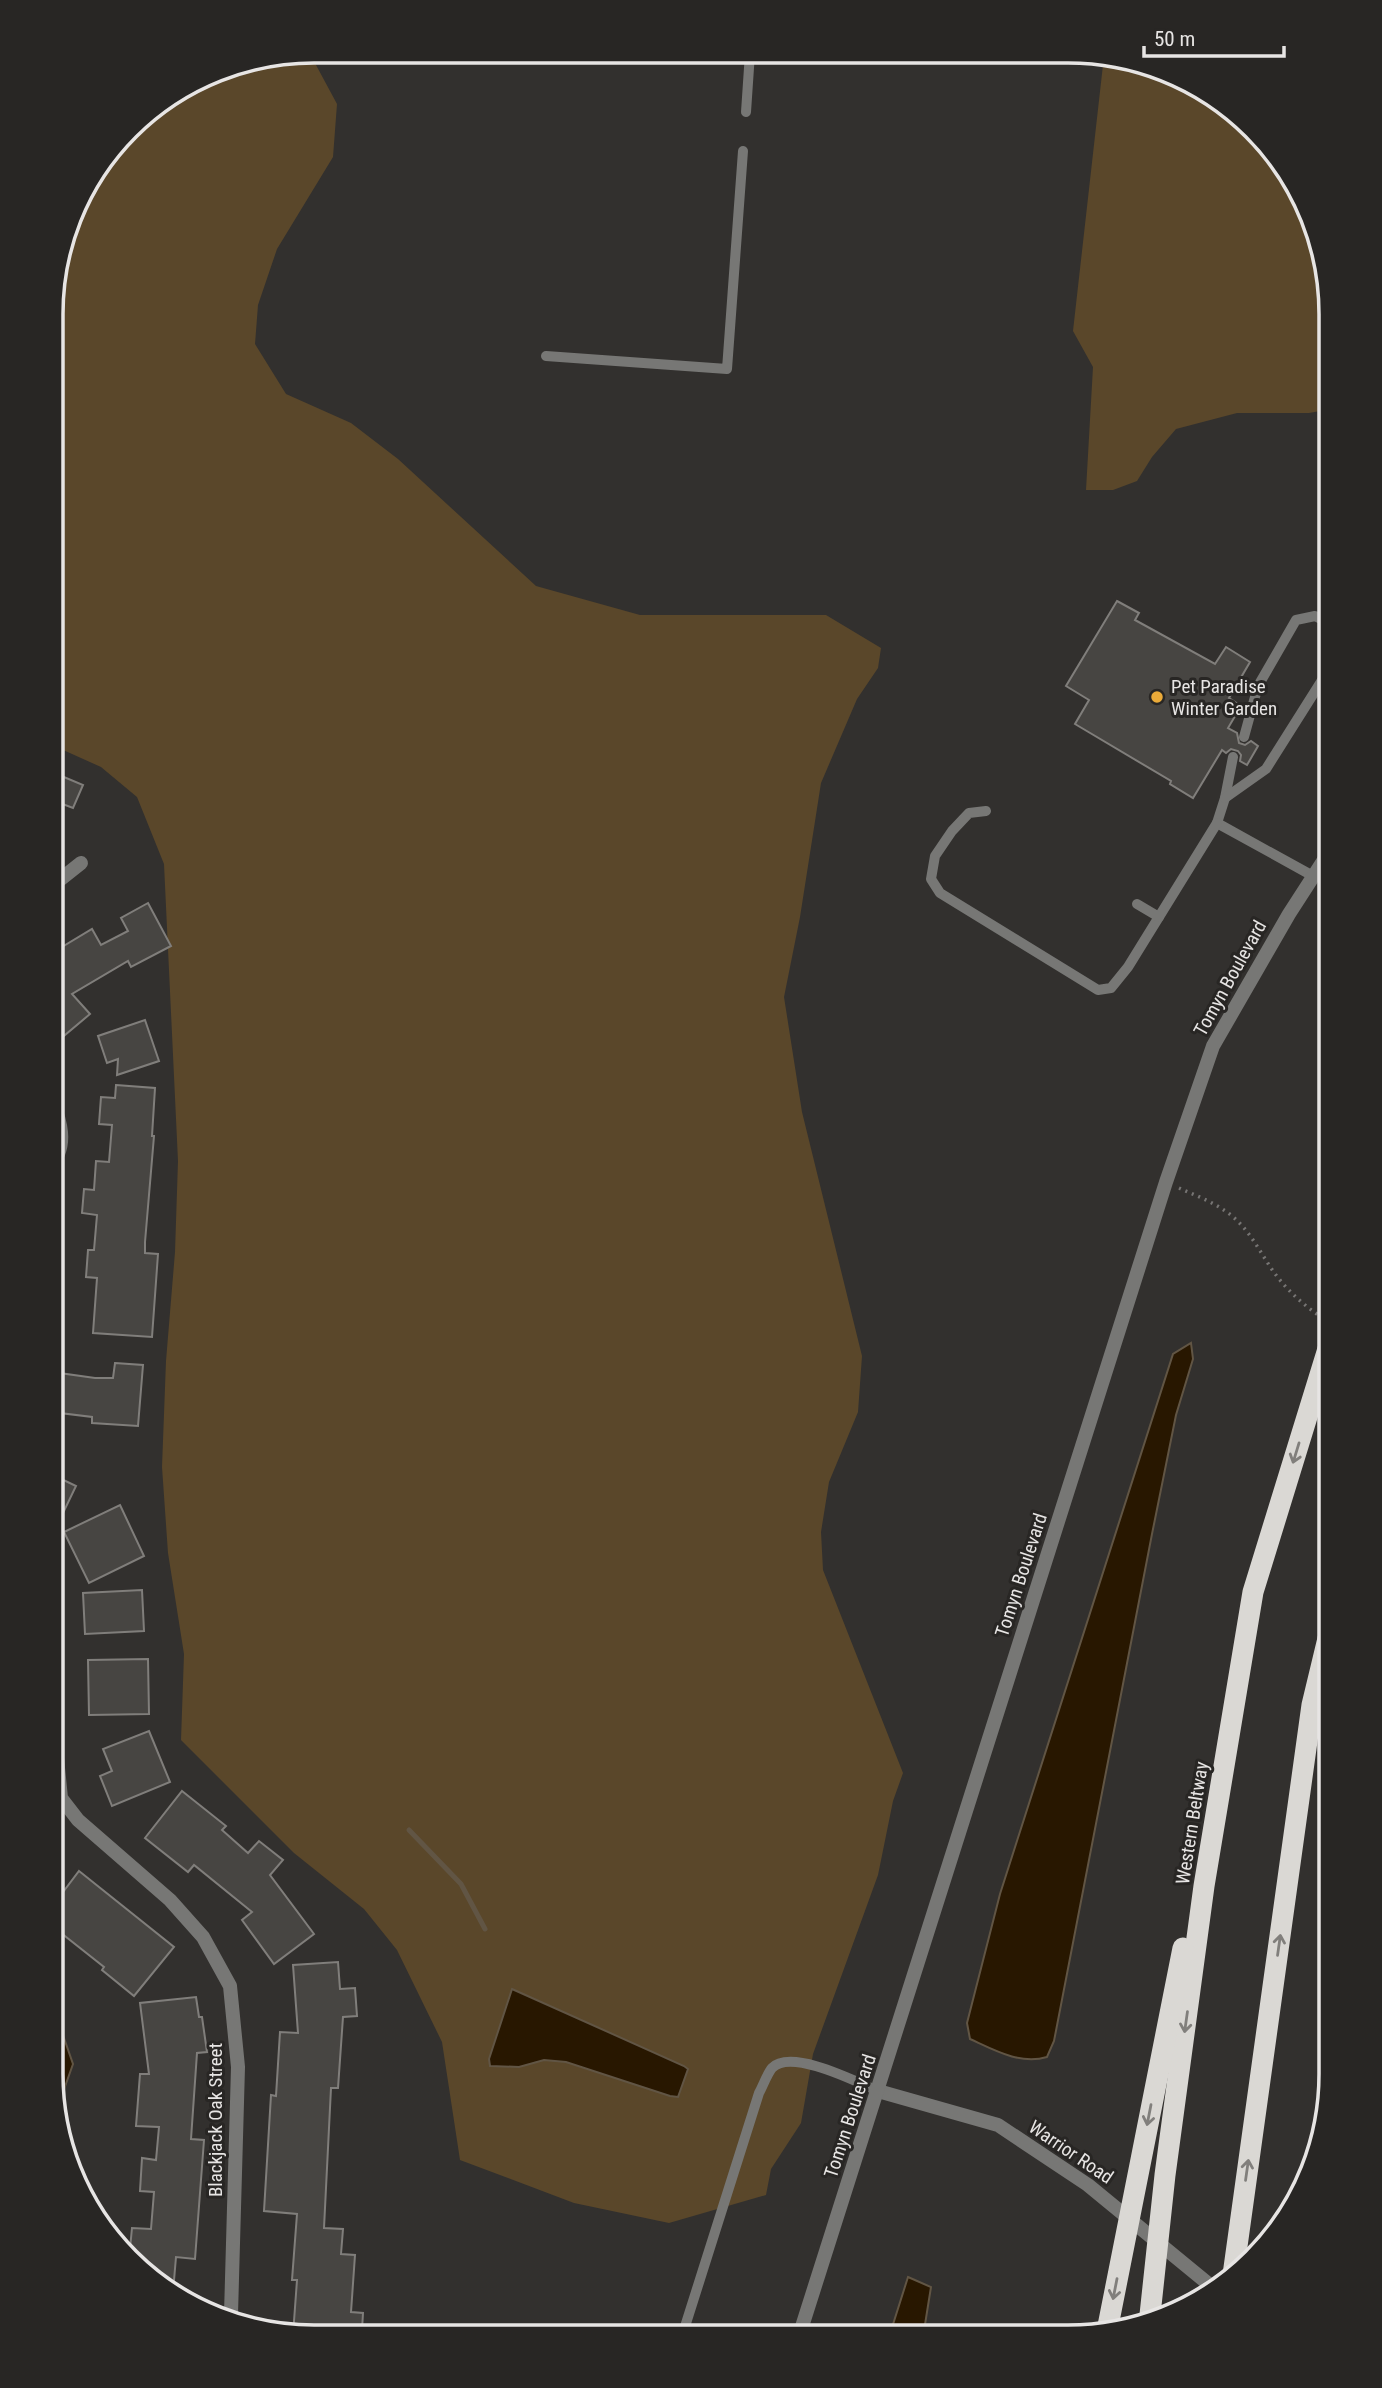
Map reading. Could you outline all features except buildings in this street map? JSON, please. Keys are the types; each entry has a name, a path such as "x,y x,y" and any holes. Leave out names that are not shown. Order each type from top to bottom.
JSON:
{"highway":[{"name":"Western Beltway","path":"1150,2311 1165,2175 1204,1886 1253,1592 1319,1379"},
{"path":"1109,2322 1253,1592"},
{"path":"1235,2261 1312,1704 1319,1675"}],"street":[{"path":"63,877 81,863"},
{"name":"Tomyn Boulevard","path":"803,2325 1166,1182 1213,1046 1319,866"},
{"name":"Blackjack Oak Street","path":"63,1806 170,1900 202,1937 230,1986 239,2067 231,2311"},
{"name":"Warrior Road","path":"878,2091 998,2126 1088,2185 1207,2283"}],"lane":[{"path":"746,112 749,63"},
{"path":"547,356 727,369 743,151"},
{"path":"1244,737 1258,685 1296,620 1315,616 1319,618"},
{"path":"1225,798 1266,769 1319,685"},
{"path":"986,811 969,813 952,831 935,856 931,879 940,892 1098,990 1111,988 1128,967 1217,823 1233,757"},
{"path":"1217,823 1312,876"},
{"path":"1137,904 1159,917"},
{"path":"685,2325 759,2093 773,2068 785,2062 824,2068 878,2091"}],"path":[{"path":"1166,1182 1209,1201 1233,1216 1252,1237 1288,1290 1319,1314"}],"shaded area":[{"path":"315,63 337,104 333,157 277,249 258,305 255,344 286,394 351,423 398,459 536,586 640,615 826,615 881,648 878,668 857,699 821,783 800,917 784,997 802,1112 862,1356 858,1412 829,1482 821,1532 823,1570 903,1773 893,1801 878,1875 813,2054 801,2123 771,2169 766,2195 669,2223 574,2203 460,2160 442,2042 397,1950 364,1909 294,1853 181,1740 184,1654 168,1553 162,1467 178,1161 164,864 137,797 101,767 63,750 63,314 65,281 76,233 89,203 115,161 161,115 218,82 281,65"},
{"path":"1103,65 1149,76 1207,105 1233,125 1257,149 1277,175 1306,233 1317,281 1319,411 1237,413 1176,429 1152,457 1137,481 1113,490 1086,490 1093,367 1073,331"},
{"path":"1191,1343 1193,1359 1176,1415 1054,2041 1047,2057 1017,2058 970,2039 967,2023 1000,1894 1173,1354"},
{"path":"512,1989 684,2066 688,2069 678,2097 566,2062 544,2060 519,2067 490,2066 489,2059"},
{"path":"63,2035 73,2064 64,2089"},
{"path":"908,2277 931,2287 925,2325 893,2325"}],"waterway":[{"path":"409,1830 461,1884 485,1929"}],"place":[{"name":"Pet Paradise Winter Garden","path":"1157,697"}]}
